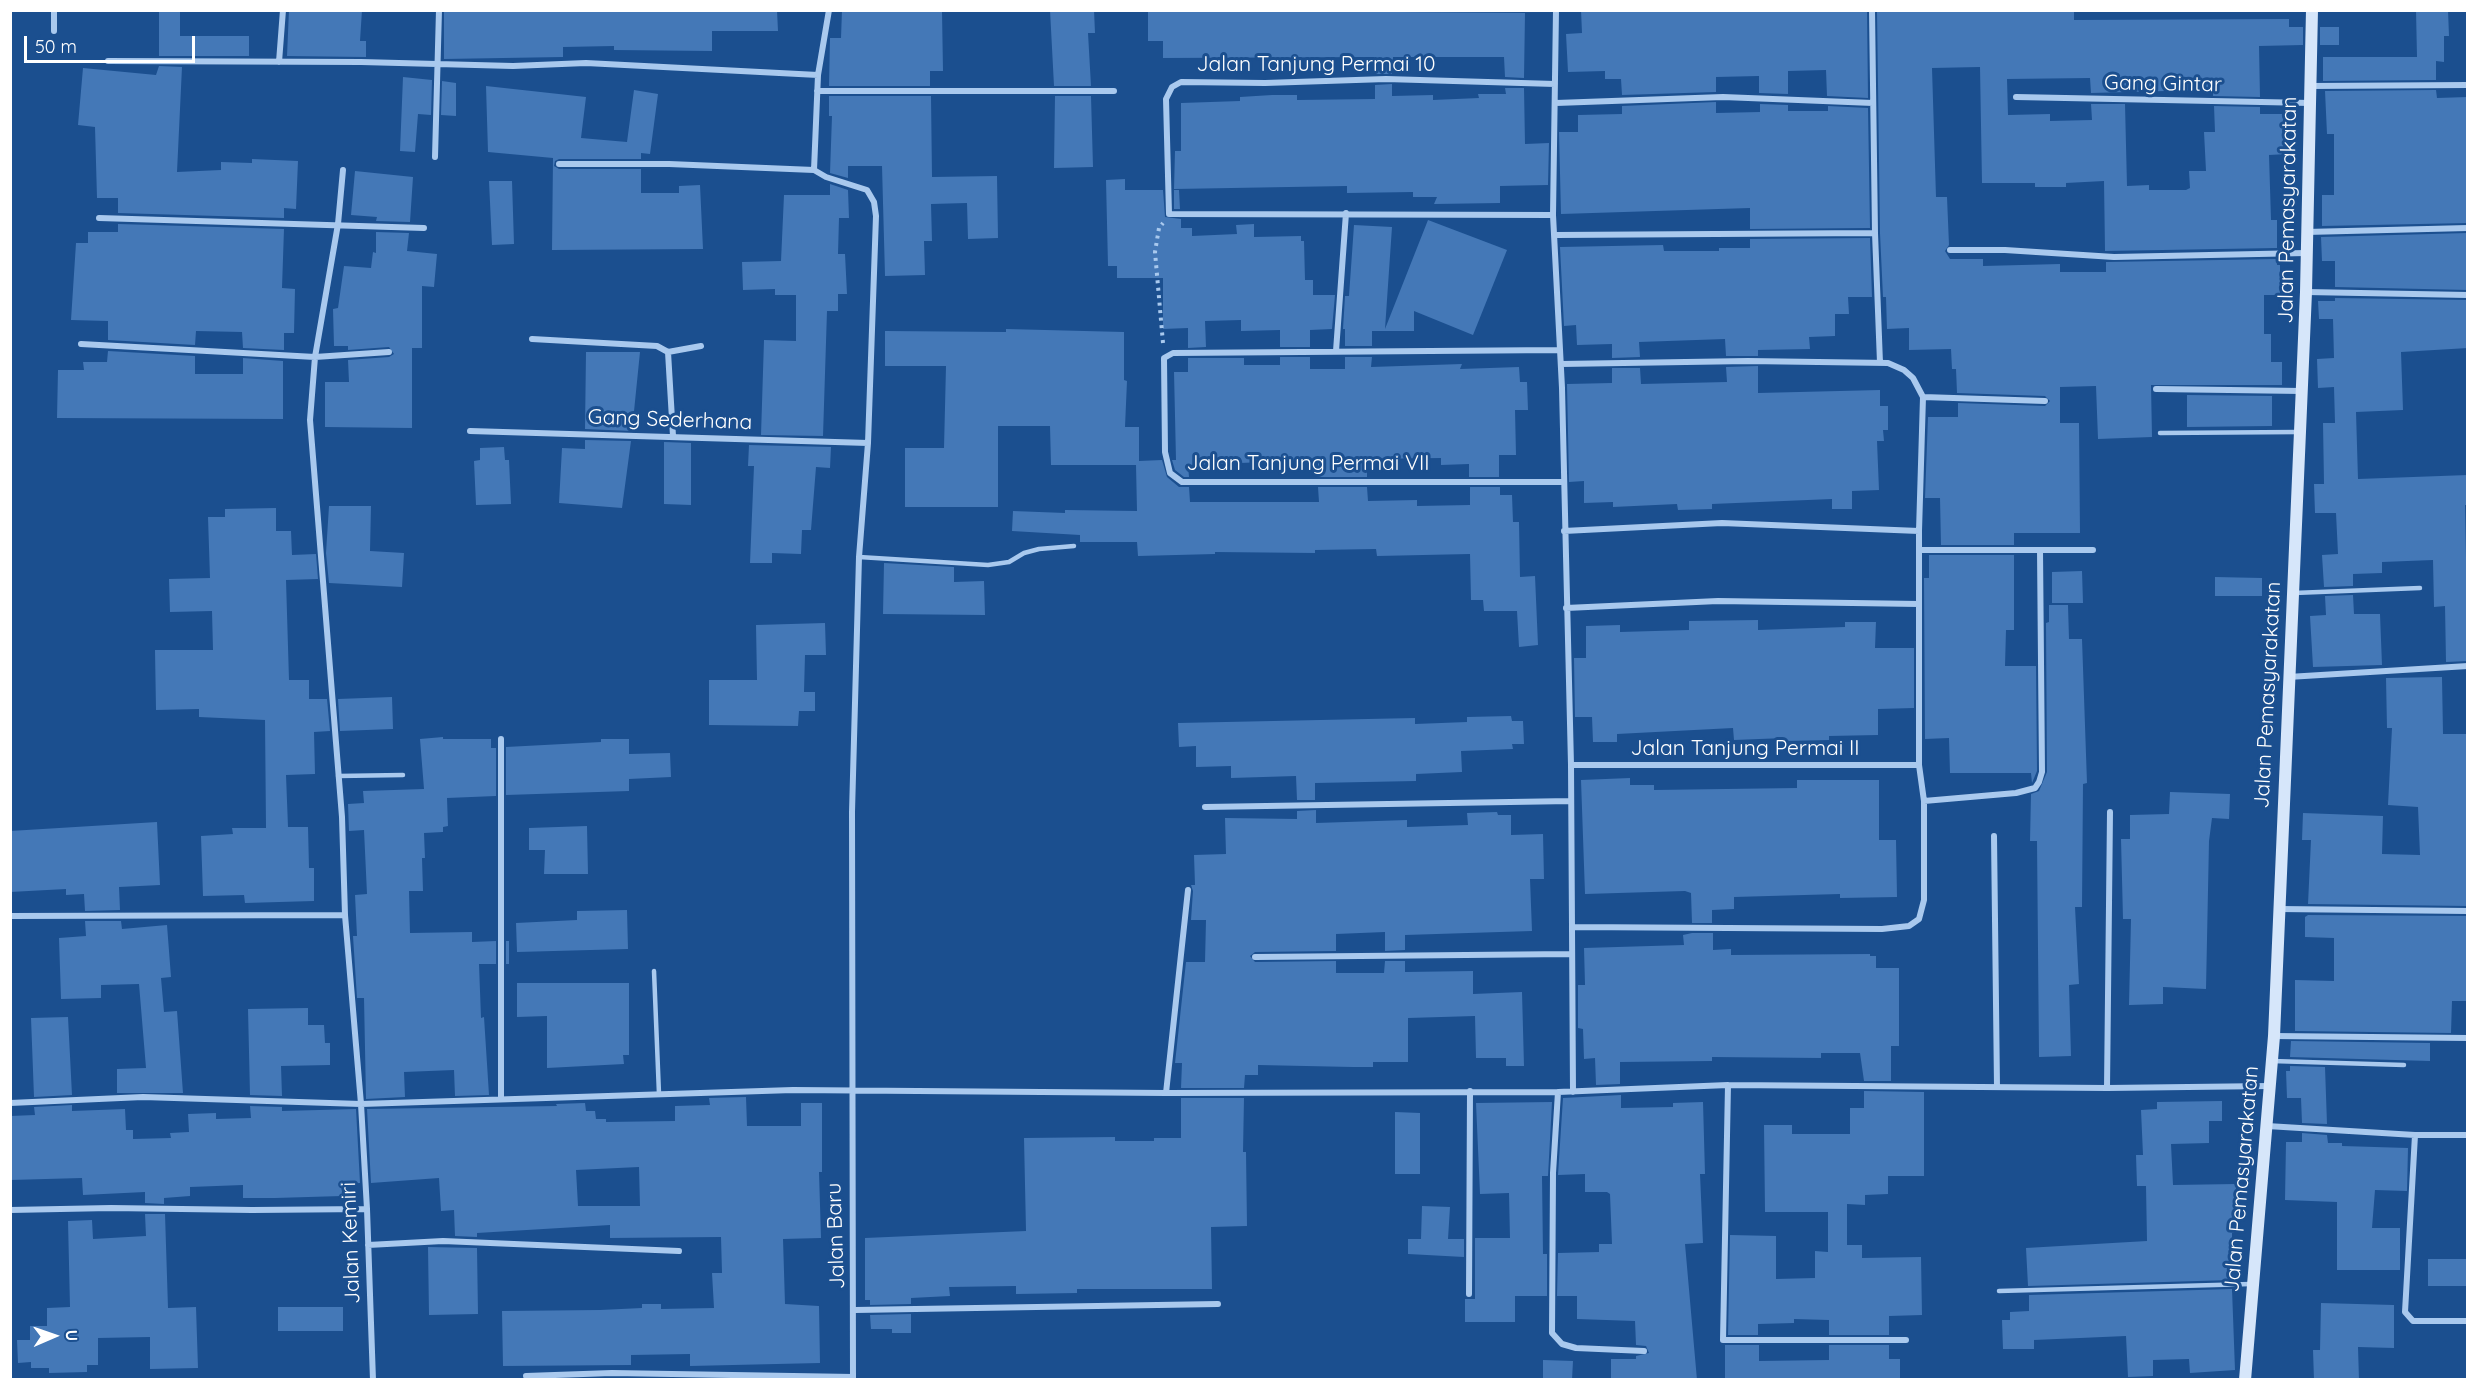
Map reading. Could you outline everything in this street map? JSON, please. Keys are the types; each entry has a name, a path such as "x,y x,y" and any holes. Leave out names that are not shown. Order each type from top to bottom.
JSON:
{"street":[{"path":"54,10 54,31"},
{"path":"279,62 283,10"},
{"path":"435,157 439,10"},
{"path":"559,164 669,164 814,170 816,91 829,10"},
{"path":"1556,10 1553,215 1556,236 1561,364 1571,765 1573,1092"},
{"path":"1872,10 1875,233 1880,363"},
{"name":"Jalan Pemasyarakatan","path":"2245,1380 2274,1036 2277,909 2306,292 2312,10"},
{"path":"108,61 439,63 513,66 586,63 818,75"},
{"name":"Jalan Tanjung Permai 10","path":"1169,214 1166,99 1172,87 1181,82 1264,83 1386,79 1555,84"},
{"path":"2310,86 2468,86"},
{"path":"816,91 1114,91"},
{"path":"1556,103 1723,97 1873,103"},
{"name":"Gang Gintar","path":"2016,97 2310,103"},
{"name":"Jalan Kemiri","path":"343,170 338,224 315,357 310,420 338,776 345,915 368,1209 373,1380"},
{"name":"Jalan Baru","path":"814,170 826,177 867,190 874,202 876,216 868,443 859,557 852,812 851,1092 855,1310 853,1378"},
{"path":"1336,351 1346,213"},
{"path":"1169,214 1553,215"},
{"path":"99,219 424,228"},
{"path":"2306,232 2468,228"},
{"path":"1556,236 1875,233"},
{"path":"1950,250 2005,250 2114,257 2306,254"},
{"path":"2306,292 2468,295"},
{"path":"532,339 657,346 668,352 701,346"},
{"path":"81,344 315,357 389,352"},
{"path":"1164,358 1182,352 1559,350"},
{"path":"668,352 673,436"},
{"name":"Jalan Tanjung Permai VII","path":"1164,358 1165,452 1170,472 1182,482 1563,482"},
{"path":"1561,364 1748,361 1880,363 1904,370 1913,378 1923,398 1919,531 1921,550 1919,765 1924,801 1924,900 1919,919 1909,926 1882,928 1573,927"},
{"path":"2156,389 2302,391"},
{"path":"1923,398 2045,401"},
{"name":"Gang Sederhana","path":"470,431 868,443"},
{"path":"1564,531 1722,523 1919,531"},
{"path":"1921,550 2094,550"},
{"path":"1924,801 2016,793 2036,788 2039,782 2042,772 2040,550"},
{"path":"1566,608 1718,601 1919,604"},
{"path":"2288,677 2468,666"},
{"path":"501,739 501,1100"},
{"name":"Jalan Tanjung Permai II","path":"1571,765 1919,765"},
{"path":"1205,807 1571,801"},
{"path":"2107,1088 2110,812"},
{"path":"1994,836 1997,1087"},
{"path":"1166,1093 1188,890"},
{"path":"2277,909 2468,911"},
{"path":"10,916 345,915"},
{"path":"1255,957 1571,954"},
{"path":"2274,1036 2468,1038"},
{"path":"10,1103 143,1098 361,1104 659,1094 851,1092 1573,1092 1728,1085 2107,1088 2269,1086"},
{"path":"1728,1085 1723,1340 1906,1340"},
{"path":"1470,1091 1470,1294"},
{"path":"1558,1092 1553,1173 1552,1333 1562,1344 1576,1348 1644,1351"},
{"path":"2266,1126 2415,1135 2468,1135"},
{"path":"2415,1135 2404,1312 2413,1321 2468,1321"},
{"path":"10,1210 368,1209"},
{"path":"368,1245 442,1241 679,1251"},
{"path":"855,1310 1218,1304"},
{"path":"526,1376 612,1373 853,1378"}],"lane":[{"path":"2160,433 2300,432"},
{"path":"859,557 988,565 1009,562 1024,553 1039,549 1074,546"},
{"path":"2293,593 2420,588"},
{"path":"338,776 403,775"},
{"path":"654,971 659,1094"},
{"path":"2271,1061 2404,1065"},
{"path":"1999,1291 2253,1284"}],"path":[{"path":"1164,358 1155,252 1159,228 1169,214"}],"building":[{"path":"159,10 180,10 180,36 249,36 249,56 159,56"},
{"path":"289,10 362,10 360,41 366,41 366,57 287,56"},
{"path":"444,10 777,10 778,31 712,31 712,51 614,50 614,46 563,47 563,57 444,59"},
{"path":"842,10 942,11 943,71 930,71 930,86 829,86 830,38 841,38"},
{"path":"1050,10 1094,10 1095,33 1088,33 1091,86 1054,86"},
{"path":"1148,10 1525,13 1524,78 1505,77 1504,57 1393,57 1392,74 1375,74 1374,57 1163,58 1163,41 1148,41"},
{"path":"1581,10 1867,10 1868,98 1827,96 1826,70 1788,71 1788,94 1759,93 1759,76 1716,77 1716,92 1622,95 1621,79 1605,79 1605,71 1568,72 1566,34 1582,33"},
{"path":"1877,10 2074,10 2074,20 2289,19 2289,27 2303,27 2303,45 2259,46 2260,97 2213,96 2213,90 2091,93 2090,78 2007,79 2008,115 2050,114 2050,121 2092,120 2091,104 2125,104 2127,186 2149,185 2149,190 2186,190 2190,188 2189,171 2206,171 2204,132 2215,132 2214,106 2260,107 2260,114 2286,114 2287,154 2269,155 2271,220 2277,220 2277,248 2105,251 2104,181 2066,183 2066,187 2035,187 2035,183 1982,183 1980,67 1932,68 1936,197 1947,197 1949,245 1945,251 1950,259 1983,259 1983,266 2060,264 2060,272 2106,272 2106,262 2277,259 2277,265 2280,265 2280,295 2264,295 2264,334 2271,334 2271,362 2282,362 2282,385 2151,385 2152,437 2098,439 2096,386 2060,387 2060,423 2079,423 2080,533 2014,533 2014,545 1941,545 1940,498 1925,498 1928,417 1958,417 1958,403 2045,406 2050,401 2045,396 1957,393 1956,369 1952,369 1951,349 1909,350 1909,328 1887,329 1880,233"},
{"path":"2416,10 2448,10 2449,36 2444,36 2444,62 2436,61 2436,80 2323,81 2323,57 2417,57"},
{"path":"2320,27 2339,27 2339,45 2320,45"},
{"path":"159,66 182,67 177,172 221,170 221,162 252,163 252,159 298,161 296,209 284,208 284,218 118,213 118,198 97,198 95,127 78,125 83,68 156,75"},
{"path":"403,77 432,80 431,115 418,114 415,152 400,151"},
{"path":"442,81 456,83 456,116 441,115"},
{"path":"1392,84 1392,96 1433,95 1433,100 1479,98 1478,94 1506,94 1505,88 1524,88 1525,144 1549,143 1548,185 1500,186 1500,203 1434,204 1437,197 1413,197 1413,192 1347,193 1347,186 1174,189 1175,151 1181,151 1181,103 1240,101 1240,97 1272,95 1297,95 1297,100 1375,99 1375,85"},
{"path":"486,86 586,97 581,138 627,142 634,90 658,94 650,154 641,153 641,159 559,159 555,161 554,166 559,169 641,169 641,193 679,193 679,186 700,185 703,249 552,250 553,158 488,152"},
{"path":"2436,90 2437,98 2468,97 2468,223 2322,226 2322,195 2334,195 2334,134 2327,134 2325,91"},
{"path":"829,96 931,96 932,177 997,176 998,238 968,239 967,203 931,204 932,241 924,241 925,275 885,276 882,166 848,166 848,178 830,173 832,116 829,116"},
{"path":"1055,96 1091,96 1093,167 1054,168"},
{"path":"1716,102 1716,113 1760,112 1760,104 1788,105 1788,111 1828,111 1828,106 1868,108 1870,228 1750,229 1750,208 1561,214 1559,132 1578,132 1578,115 1622,114 1622,106"},
{"path":"355,171 413,177 410,222 376,221 377,217 351,215"},
{"path":"1125,179 1125,190 1163,190 1165,217 1181,219 1181,228 1192,228 1192,236 1237,234 1236,225 1254,224 1254,237 1301,236 1301,241 1304,241 1305,280 1313,280 1313,295 1335,295 1332,329 1310,330 1310,347 1280,347 1280,330 1241,331 1241,320 1205,321 1206,347 1188,348 1188,328 1163,329 1163,278 1117,278 1117,266 1108,266 1106,180"},
{"path":"489,181 512,181 514,244 492,245"},
{"path":"830,184 848,190 849,218 839,218 838,254 845,254 847,294 838,294 838,311 827,311 823,436 761,435 764,340 796,341 796,295 775,295 775,289 743,290 742,262 781,261 784,195 830,195"},
{"path":"1174,190 1179,190 1180,209 1174,209"},
{"path":"1428,220 1507,250 1473,335 1414,311 1414,331 1372,331 1372,346 1345,346 1345,329 1343,329 1345,296 1349,296 1354,225 1392,227 1385,329"},
{"path":"118,224 284,229 282,288 295,289 294,333 284,333 284,350 243,348 242,332 196,331 195,345 108,340 108,321 71,320 76,243 88,243 88,232 118,232"},
{"path":"376,232 409,233 407,251 437,254 434,287 422,286 422,348 412,348 412,428 325,427 325,382 349,382 348,360 389,357 394,354 389,347 348,350 348,346 334,346 333,309 338,308 344,266 371,268 373,252 376,253"},
{"path":"2468,233 2468,290 2335,287 2335,261 2322,261 2321,237"},
{"path":"1870,238 1872,297 1848,297 1849,314 1835,314 1835,336 1809,337 1810,349 1758,350 1758,356 1726,356 1725,339 1639,342 1640,357 1612,358 1612,344 1577,345 1576,325 1564,326 1560,247 1663,245 1664,251 1719,251 1719,248 1750,248 1750,239"},
{"path":"2335,298 2468,300 2468,348 2401,352 2403,410 2356,412 2358,479 2468,475 2468,505 2465,505 2468,661 2446,662 2445,606 2434,607 2433,560 2382,562 2382,573 2353,574 2353,586 2324,587 2322,555 2338,554 2336,513 2315,513 2314,484 2324,484 2323,423 2335,423 2334,387 2318,388 2317,359 2334,358 2333,319 2319,319 2318,301 2335,301"},
{"path":"1006,329 1124,332 1124,380 1127,381 1125,427 1139,427 1139,461 1162,460 1167,477 1179,487 1189,487 1190,502 1319,502 1318,487 1367,487 1368,501 1417,500 1417,506 1470,505 1470,487 1500,487 1500,495 1512,495 1513,522 1519,522 1520,577 1535,576 1538,645 1519,647 1517,611 1484,611 1483,600 1471,600 1470,554 1377,556 1376,549 1315,550 1315,553 1215,552 1215,554 1138,556 1137,542 1080,542 1080,535 1012,531 1013,511 1065,513 1065,510 1137,511 1136,465 1051,465 1050,426 998,426 998,507 905,507 905,448 944,448 946,366 885,366 885,331 1006,332"},
{"path":"108,351 195,356 195,374 243,374 243,358 283,361 283,419 57,418 58,370 84,370 83,362 107,362"},
{"path":"586,352 640,352 632,431 585,429"},
{"path":"1280,357 1310,357 1310,369 1345,369 1345,357 1372,357 1371,367 1462,364 1460,369 1519,367 1520,382 1527,382 1528,410 1515,410 1516,455 1499,455 1499,477 1469,477 1469,464 1441,465 1441,458 1367,459 1367,477 1318,477 1318,460 1188,465 1189,477 1184,477 1175,470 1172,460 1176,460 1174,372 1188,372 1188,358 1244,358 1244,365 1280,365"},
{"path":"1758,366 1758,393 1880,390 1880,406 1888,406 1888,430 1883,430 1884,441 1877,441 1879,490 1852,491 1852,509 1832,509 1832,499 1712,504 1712,509 1678,510 1677,504 1613,507 1613,502 1584,503 1584,481 1569,482 1567,384 1612,383 1612,368 1640,368 1641,384 1727,382 1726,367"},
{"path":"2187,395 2272,396 2272,426 2187,427"},
{"path":"585,440 631,441 622,508 559,503 562,448 585,449"},
{"path":"664,442 691,443 691,505 664,504"},
{"path":"749,445 831,447 830,468 816,467 811,530 802,530 801,554 772,553 772,563 750,563 754,466 748,466"},
{"path":"504,447 505,460 509,460 511,504 476,505 474,461 480,460 480,448"},
{"path":"329,506 371,506 370,551 404,553 402,587 329,583 326,553"},
{"path":"276,508 276,531 291,531 292,555 316,554 318,579 286,580 289,680 309,680 309,699 327,699 330,731 314,732 315,774 286,775 288,827 308,827 309,868 314,868 314,901 245,903 244,895 203,896 201,836 233,834 232,828 266,828 265,720 199,717 199,709 156,710 155,650 213,650 212,611 170,612 169,579 210,578 208,517 225,517 225,509"},
{"path":"1929,555 2014,555 2014,630 2006,630 2005,666 2036,666 2037,771 2032,783 2031,773 1950,773 1949,738 1925,739 1924,578 1929,578"},
{"path":"884,563 954,567 954,582 984,581 985,615 883,614"},
{"path":"2082,571 2083,603 2052,603 2052,572"},
{"path":"2215,577 2262,578 2262,596 2215,596"},
{"path":"2353,595 2354,614 2380,614 2382,665 2313,667 2310,616 2326,615 2325,596"},
{"path":"2049,605 2068,605 2069,639 2082,639 2087,783 2083,784 2082,907 2075,907 2079,984 2069,985 2071,1056 2039,1057 2037,841 2030,841 2031,794 2039,791 2047,772 2046,623 2049,622"},
{"path":"1758,620 1758,630 1845,627 1845,622 1876,622 1875,648 1914,648 1914,708 1878,709 1878,735 1829,736 1829,740 1785,741 1785,738 1734,740 1733,728 1617,734 1617,742 1593,742 1592,717 1575,717 1574,658 1586,658 1586,626 1620,625 1620,632 1689,630 1689,621"},
{"path":"825,623 826,655 805,655 804,692 815,692 815,711 799,711 798,726 709,725 709,680 757,680 756,625"},
{"path":"2442,677 2443,734 2468,734 2468,906 2308,904 2311,840 2302,840 2303,813 2383,816 2382,854 2420,855 2418,807 2388,805 2392,728 2387,728 2386,678"},
{"path":"392,697 393,729 340,731 338,699"},
{"path":"1511,716 1512,721 1523,721 1524,744 1512,744 1513,749 1461,751 1462,772 1416,774 1416,781 1315,783 1315,800 1297,800 1296,776 1231,778 1231,766 1196,767 1196,746 1179,747 1178,723 1415,718 1415,724 1467,722 1467,717"},
{"path":"443,737 443,739 491,739 491,748 496,748 496,796 447,798 448,826 443,827 443,832 424,833 423,891 409,891 410,933 472,932 472,942 496,941 496,964 479,964 481,1018 484,1017 489,1095 455,1096 454,1070 404,1072 405,1097 366,1099 364,998 357,998 353,936 357,936 355,895 367,894 364,830 349,831 348,804 364,803 363,791 424,789 420,739"},
{"path":"601,739 629,739 629,754 670,753 671,777 629,779 629,791 506,795 506,747 601,742"},
{"path":"1630,778 1630,785 1654,785 1654,790 1797,788 1797,780 1879,780 1879,840 1896,840 1897,897 1840,898 1840,894 1734,897 1734,909 1712,910 1712,923 1692,923 1691,893 1685,891 1585,894 1581,780"},
{"path":"2170,792 2230,794 2229,819 2212,818 2209,841 2206,989 2163,987 2163,1004 2129,1005 2131,919 2123,919 2121,839 2130,839 2130,815 2169,814"},
{"path":"1316,810 1316,823 1407,820 1407,827 1468,825 1467,813 1497,812 1498,815 1511,815 1511,835 1543,834 1544,879 1530,879 1532,931 1405,935 1405,950 1385,951 1385,932 1336,934 1336,951 1255,952 1250,956 1255,962 1336,961 1336,973 1384,973 1385,961 1405,961 1405,972 1473,971 1473,994 1522,992 1524,1066 1506,1066 1506,1058 1476,1058 1475,1016 1408,1018 1408,1062 1373,1062 1373,1067 1258,1065 1258,1075 1245,1075 1244,1088 1181,1088 1182,1063 1175,1063 1186,962 1205,962 1206,920 1191,920 1193,891 1191,885 1195,885 1194,855 1226,854 1225,818 1297,819 1297,811"},
{"path":"157,822 160,885 119,887 120,910 85,911 84,894 66,895 66,889 10,892 10,831"},
{"path":"587,826 588,874 544,874 545,850 529,850 529,828"},
{"path":"627,910 628,949 517,952 516,923 577,920 577,911"},
{"path":"2308,915 2468,916 2468,1001 2452,1001 2451,1033 2295,1031 2295,980 2334,981 2334,938 2305,937 2305,917"},
{"path":"85,921 121,921 122,929 167,925 171,977 161,978 164,1012 177,1011 183,1093 117,1093 117,1069 146,1068 139,984 101,985 101,998 61,999 59,938 86,936"},
{"path":"1713,933 1713,950 1731,949 1731,955 1870,954 1870,956 1876,956 1876,968 1899,968 1899,1046 1891,1046 1891,1081 1864,1081 1860,1053 1821,1053 1821,1058 1712,1057 1712,1061 1620,1062 1620,1084 1596,1085 1595,1058 1584,1059 1583,1029 1578,1028 1578,985 1585,985 1584,948 1684,945 1683,935"},
{"path":"506,941 509,941 509,964 506,964"},
{"path":"517,983 629,983 629,1055 623,1055 624,1064 547,1068 547,1016 517,1017"},
{"path":"308,1008 308,1025 324,1025 325,1043 330,1043 330,1065 281,1066 282,1096 250,1095 248,1009"},
{"path":"68,1017 72,1095 34,1097 31,1018"},
{"path":"2291,1041 2430,1043 2430,1061 2290,1057"},
{"path":"2290,1066 2325,1067 2327,1124 2302,1123 2301,1098 2287,1098 2286,1071 2290,1071"},
{"path":"1864,1091 1924,1092 1924,1176 1888,1176 1888,1194 1865,1195 1865,1205 1847,1204 1847,1245 1862,1245 1862,1258 1921,1257 1922,1315 1889,1316 1889,1335 1829,1335 1829,1320 1794,1319 1794,1323 1758,1324 1758,1335 1728,1335 1730,1235 1776,1236 1776,1279 1815,1278 1815,1251 1828,1252 1828,1212 1765,1212 1764,1125 1792,1125 1792,1134 1850,1134 1850,1108 1864,1108"},
{"path":"1621,1095 1621,1108 1673,1107 1673,1103 1703,1102 1705,1174 1700,1174 1703,1243 1685,1244 1697,1380 1611,1380 1611,1359 1636,1359 1636,1356 1649,1353 1646,1346 1636,1345 1635,1321 1577,1319 1577,1296 1557,1296 1558,1253 1599,1252 1599,1244 1612,1244 1610,1194 1585,1192 1585,1174 1558,1175 1563,1098"},
{"path":"746,1097 747,1126 801,1126 801,1103 822,1103 822,1172 819,1172 821,1238 783,1239 785,1304 819,1306 820,1363 690,1366 690,1354 631,1355 631,1365 503,1366 502,1311 642,1308 642,1304 661,1304 661,1309 714,1308 712,1273 722,1273 721,1237 610,1238 610,1225 477,1233 477,1237 455,1236 454,1210 441,1211 439,1178 371,1183 367,1109 557,1106 556,1104 585,1103 586,1111 595,1111 596,1119 606,1119 606,1122 675,1121 675,1106 710,1105 709,1098","holes":["639,1167 640,1206 578,1206 576,1170"]},
{"path":"1181,1098 1244,1098 1243,1152 1246,1152 1247,1226 1211,1227 1212,1289 1077,1289 1077,1293 1016,1294 1016,1286 949,1287 950,1296 911,1298 911,1304 870,1305 870,1300 865,1300 865,1238 1026,1231 1024,1138 1115,1137 1115,1141 1154,1141 1154,1138 1181,1138"},
{"path":"2222,1101 2222,1121 2209,1121 2209,1143 2171,1144 2173,1185 2236,1184 2236,1233 2232,1233 2232,1280 2028,1286 2026,1248 2147,1241 2146,1186 2137,1186 2136,1155 2143,1155 2141,1110 2157,1109 2157,1102"},
{"path":"1552,1102 1548,1176 1542,1176 1543,1254 1547,1254 1547,1296 1515,1296 1515,1322 1465,1322 1465,1299 1475,1299 1475,1238 1510,1238 1509,1193 1480,1194 1476,1103"},
{"path":"72,1105 72,1111 125,1109 126,1130 133,1130 133,1139 171,1138 170,1133 189,1132 188,1114 216,1113 216,1119 251,1118 250,1106 282,1107 282,1111 356,1109 360,1183 342,1184 342,1196 275,1198 243,1198 243,1185 190,1187 190,1196 164,1198 164,1204 145,1203 145,1192 83,1195 82,1178 10,1180 10,1116 35,1115 34,1107"},
{"path":"1395,1112 1420,1113 1420,1174 1395,1174"},
{"path":"2302,1133 2327,1135 2328,1143 2342,1143 2342,1146 2408,1148 2407,1191 2375,1190 2372,1228 2400,1228 2400,1270 2337,1270 2337,1202 2285,1200 2286,1142 2302,1142"},
{"path":"1422,1206 1450,1207 1448,1239 1464,1239 1464,1257 1408,1254 1408,1239 1421,1239"},
{"path":"145,1214 165,1214 168,1308 196,1307 198,1368 150,1369 150,1337 98,1338 98,1365 87,1365 87,1372 49,1373 49,1368 31,1368 31,1362 18,1363 17,1340 30,1340 30,1326 47,1326 47,1308 70,1307 68,1221 92,1220 93,1239 146,1236"},
{"path":"428,1247 477,1248 478,1314 429,1315"},
{"path":"2428,1259 2468,1259 2468,1286 2428,1286"},
{"path":"2232,1289 2235,1370 2190,1373 2189,1359 2153,1360 2153,1376 2128,1377 2126,1336 2034,1340 2034,1349 2003,1349 2002,1320 2010,1320 2010,1312 2029,1311 2029,1295"},
{"path":"2321,1303 2394,1305 2394,1348 2358,1347 2359,1380 2314,1380 2313,1350 2320,1350"},
{"path":"278,1307 343,1307 343,1331 278,1331"},
{"path":"911,1314 911,1333 892,1333 892,1329 871,1329 870,1315"},
{"path":"1725,1345 1759,1345 1759,1361 1829,1360 1829,1345 1889,1345 1889,1359 1900,1359 1900,1380 1725,1380"},
{"path":"1543,1360 1573,1361 1572,1380 1543,1380"}]}
